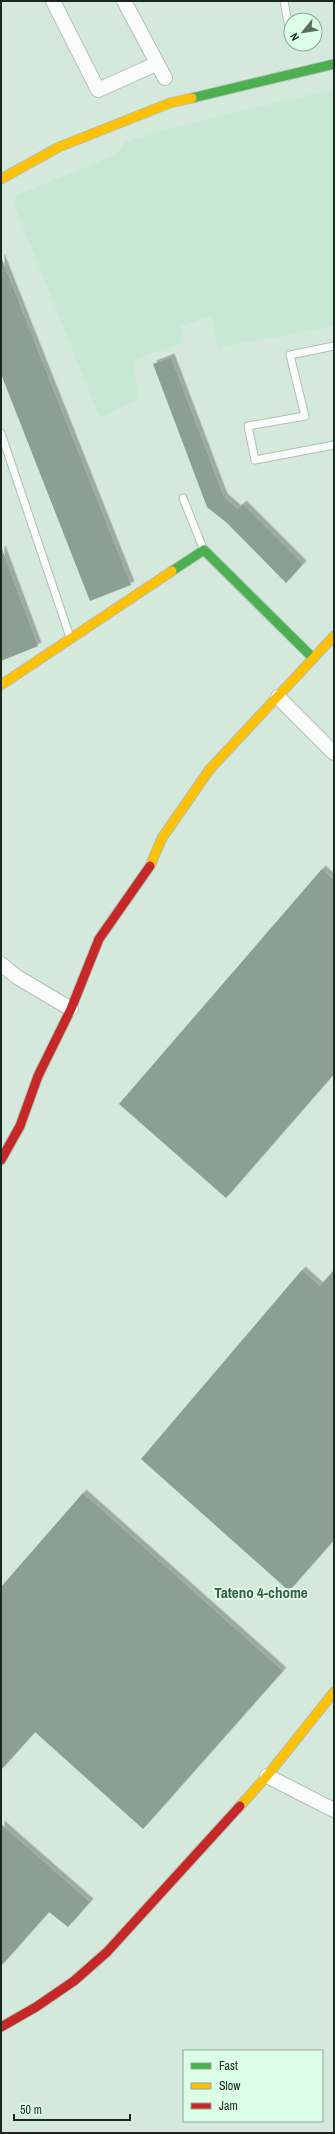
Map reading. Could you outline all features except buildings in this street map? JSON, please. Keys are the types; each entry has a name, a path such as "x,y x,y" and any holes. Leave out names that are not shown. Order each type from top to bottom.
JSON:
{"street":[{"path":"53,1 98,90 156,64"},
{"path":"124,1 164,78"},
{"path":"2,175 59,147 170,103 334,64"},
{"path":"1,685 204,550 313,658"},
{"path":"1,1160 20,1126 38,1076 71,1009 100,939 148,871 162,838 210,769 334,636"},
{"path":"278,697 334,753"},
{"path":"1,964 17,977 71,1009"},
{"path":"1,2027 36,2007 74,1981 107,1952 267,1776 334,1692"},
{"path":"267,1776 334,1810"}],"lane":[{"path":"284,1 286,12"},
{"path":"334,346 290,355 305,416 248,426 255,460 334,445"},
{"path":"1,433 70,639"},
{"path":"183,498 204,550"}],"shaded area":[{"path":"334,89 334,326 218,348 211,316 181,326 184,342 133,360 139,399 100,418 14,204 17,195 115,155 126,142 175,127"}],"traffic: fast":[{"path":"192,98 334,64"},
{"path":"172,571 204,550 313,658"}],"traffic: slow":[{"path":"1,179 59,147 170,103 192,98"},
{"path":"1,685 172,571"},
{"path":"150,866 162,838 210,769 334,636"},
{"path":"240,1806 267,1776 334,1692"}],"traffic: jam":[{"path":"1,1160 20,1126 38,1076 71,1009 99,939 150,866"},
{"path":"1,2027 36,2007 74,1981 107,1952 240,1806"}],"district":[{"name":"Tateno 4-chome","path":"261,1593"}]}
